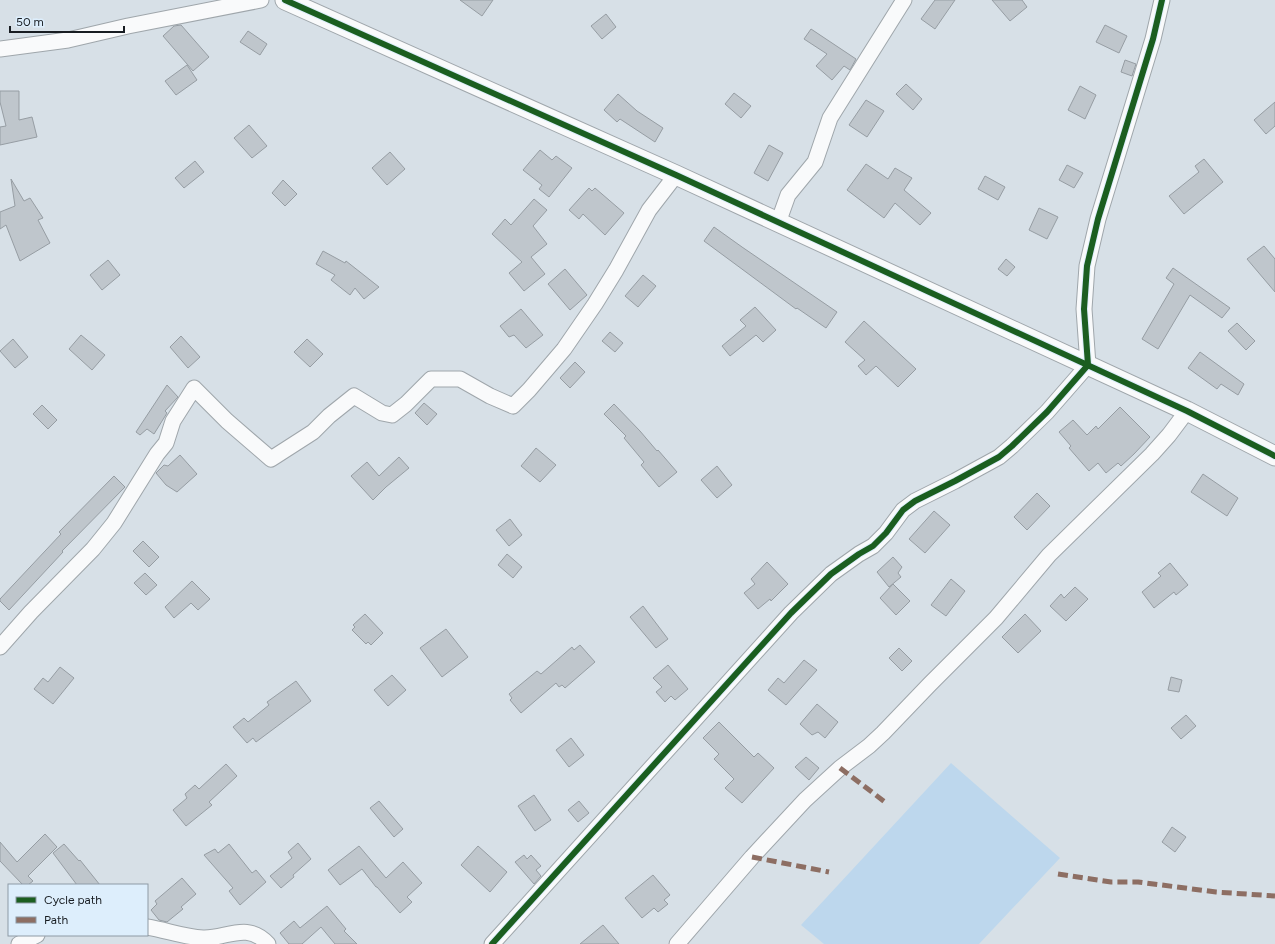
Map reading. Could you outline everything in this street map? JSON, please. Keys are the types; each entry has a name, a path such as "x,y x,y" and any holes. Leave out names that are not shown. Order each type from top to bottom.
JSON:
{"street":[{"path":"0,49 68,40 128,26 261,0"},
{"path":"285,0 676,175 1187,411 1275,456"},
{"path":"778,223 788,195 815,162 830,118 904,0"},
{"path":"492,944 791,613 831,574 873,546 886,533 903,510 915,501 999,457 1047,412 1088,365 1084,309 1087,266 1098,219 1153,39 1162,0"},
{"path":"0,647 31,612 93,549 114,523 157,454 166,443 173,421 194,388 227,421 271,459 313,432 329,416 354,396 382,413 392,415 406,404 431,379 460,379 490,396 513,406 529,390 564,349 616,270 649,210 676,175"},
{"path":"676,944 752,857 805,800 840,768 869,746 883,733 996,618 1064,538 1152,454 1187,411"},
{"path":"148,927 205,938 237,932 247,932 257,936 268,944"},
{"path":"19,944 35,936"}],"shaded area":[{"path":"951,763 1060,858 979,944 824,944 801,925"}],"building":[{"path":"460,0 493,0 482,16"},
{"path":"935,0 955,0 935,29 921,19"},
{"path":"992,0 1022,0 1027,7 1010,21"},
{"path":"606,14 616,27 602,39 591,26"},
{"path":"181,25 209,57 193,71 163,36 174,26"},
{"path":"1105,25 1127,36 1119,53 1096,42"},
{"path":"811,29 856,59 850,70 844,66 832,80 816,66 827,54 804,39"},
{"path":"248,31 267,44 260,55 240,42"},
{"path":"1125,60 1136,64 1132,76 1121,72"},
{"path":"187,65 197,80 176,95 165,81"},
{"path":"906,84 922,99 913,110 896,94"},
{"path":"1080,86 1096,95 1085,119 1068,110"},
{"path":"0,91 19,91 19,120 32,117 37,137 0,145 0,127 6,126 0,102"},
{"path":"734,93 751,106 741,118 725,104"},
{"path":"618,94 637,111 663,128 655,142 620,119 617,122 604,110"},
{"path":"866,100 884,111 867,137 849,125"},
{"path":"1275,102 1275,126 1266,134 1254,120"},
{"path":"249,125 267,146 252,158 234,138"},
{"path":"769,145 783,153 768,181 754,173"},
{"path":"540,150 552,160 556,156 572,168 549,197 539,189 542,185 523,170"},
{"path":"390,152 405,169 387,185 372,168"},
{"path":"1204,159 1223,182 1184,214 1169,196 1199,172 1195,166"},
{"path":"195,161 204,172 184,188 175,178"},
{"path":"866,164 888,179 895,168 912,178 904,190 931,213 920,225 895,203 884,218 847,190"},
{"path":"1067,165 1083,173 1074,188 1059,180"},
{"path":"985,176 1005,187 998,200 978,189"},
{"path":"11,179 24,201 30,198 43,218 38,220 50,243 20,261 6,225 0,229 0,212 15,206"},
{"path":"283,180 297,194 285,206 272,193"},
{"path":"589,188 592,191 595,188 624,213 605,235 583,214 579,219 569,210"},
{"path":"534,199 547,210 533,226 547,244 531,257 545,274 524,291 509,273 522,262 492,234 505,219 511,225"},
{"path":"1039,208 1058,217 1047,239 1029,230"},
{"path":"714,227 837,312 826,328 797,308 796,309 704,241"},
{"path":"1264,246 1275,259 1275,292 1247,259"},
{"path":"323,251 345,263 346,261 379,287 364,299 355,288 350,295 331,280 335,275 316,264"},
{"path":"1006,259 1015,267 1007,276 998,269"},
{"path":"108,260 120,275 102,290 90,275"},
{"path":"1173,268 1230,308 1222,318 1190,295 1158,349 1142,339 1174,284 1166,278"},
{"path":"565,269 587,295 570,310 548,284"},
{"path":"643,275 656,286 638,307 625,296"},
{"path":"755,307 776,330 763,342 756,335 730,356 722,346 746,326 740,320"},
{"path":"521,309 543,335 526,348 514,335 509,337 500,326"},
{"path":"864,321 916,369 898,387 876,366 866,375 858,366 865,360 845,342"},
{"path":"1237,323 1255,341 1246,350 1228,331"},
{"path":"610,332 623,343 615,352 602,341"},
{"path":"81,335 105,355 92,370 69,349"},
{"path":"181,336 200,357 188,368 170,347"},
{"path":"13,339 28,357 15,368 0,351"},
{"path":"307,339 323,354 310,367 294,352"},
{"path":"1200,352 1244,384 1238,395 1221,384 1217,389 1188,368"},
{"path":"575,362 585,372 570,388 560,378"},
{"path":"167,385 178,397 165,411 167,413 154,434 147,429 140,435 136,432"},
{"path":"424,403 437,414 427,425 415,413"},
{"path":"614,404 677,472 659,487 641,465 644,462 624,438 626,436 604,414"},
{"path":"42,405 57,420 48,429 33,414"},
{"path":"1120,407 1150,437 1121,466 1118,463 1106,473 1098,463 1089,471 1069,448 1071,446 1059,432 1073,420 1087,435 1096,426 1098,429"},
{"path":"536,448 556,465 540,482 521,466"},
{"path":"180,455 197,474 177,492 166,485 156,473 164,465 168,466"},
{"path":"399,457 409,468 373,500 351,476 367,462 379,476"},
{"path":"717,466 732,485 717,498 701,480"},
{"path":"1203,474 1238,498 1227,516 1191,492"},
{"path":"114,476 125,487 62,551 63,552 9,610 0,601 0,599 61,534 59,532"},
{"path":"1037,493 1050,506 1027,530 1014,517"},
{"path":"934,511 950,525 925,553 909,539"},
{"path":"510,519 522,535 509,546 496,530"},
{"path":"143,541 159,557 149,567 133,551"},
{"path":"507,554 522,567 513,578 498,565"},
{"path":"893,557 902,567 898,573 901,577 889,587 877,572"},
{"path":"767,562 788,584 771,601 770,599 758,609 744,593 755,584 751,579"},
{"path":"1170,563 1188,585 1176,595 1174,592 1154,608 1142,592 1161,576 1158,573"},
{"path":"145,573 157,585 146,595 134,583"},
{"path":"951,579 965,591 946,616 931,605"},
{"path":"192,581 210,599 198,610 191,603 174,618 165,607"},
{"path":"893,584 910,601 896,615 880,598"},
{"path":"1075,587 1088,599 1066,621 1050,606 1061,594 1064,598"},
{"path":"643,606 668,639 656,648 630,617"},
{"path":"365,614 383,633 371,645 368,642 366,644 352,630 355,627 353,625"},
{"path":"1025,614 1041,631 1018,653 1002,637"},
{"path":"446,629 468,657 442,677 420,648"},
{"path":"580,645 595,662 565,688 562,685 559,687 556,683 521,713 510,700 512,698 509,694 537,671 541,674 572,647 574,650"},
{"path":"899,648 912,661 902,671 889,658"},
{"path":"804,660 817,670 786,705 768,690 778,678 784,683"},
{"path":"668,665 688,689 675,700 671,696 665,702 656,692 662,687 653,678"},
{"path":"60,667 74,678 53,704 34,689 43,678 48,682"},
{"path":"392,675 406,690 388,706 374,690"},
{"path":"1171,677 1182,680 1179,692 1168,690"},
{"path":"296,681 311,701 256,742 253,738 247,743 233,727 244,718 248,722 269,705 267,702"},
{"path":"817,704 838,722 825,738 818,732 812,735 800,724"},
{"path":"1186,715 1196,726 1181,739 1171,728"},
{"path":"719,722 754,757 758,753 774,768 742,803 725,788 734,779 714,759 719,754 703,738"},
{"path":"571,738 584,755 569,767 556,750"},
{"path":"806,757 819,768 809,780 795,767"},
{"path":"226,764 237,776 209,802 212,805 186,826 173,810 187,798 185,794 195,785 199,789"},
{"path":"534,795 551,820 535,831 518,806"},
{"path":"379,801 403,829 394,837 370,808"},
{"path":"579,801 589,813 578,822 568,810"},
{"path":"1172,827 1186,837 1175,852 1162,842"},
{"path":"45,834 57,847 28,876 33,881 29,884 22,884 0,861 0,842 17,862"},
{"path":"298,843 311,859 281,888 270,876 292,858 288,852"},
{"path":"64,844 79,861 80,860 99,884 76,884 53,853"},
{"path":"229,844 252,873 256,870 266,882 240,905 229,891 233,888 204,855 215,849 218,853"},
{"path":"359,846 386,878 403,862 422,883 407,897 412,902 400,913 362,869 340,885 328,870"},
{"path":"478,846 507,872 490,892 461,865"},
{"path":"524,855 527,859 531,855 541,866 536,870 541,876 534,884 515,862"},
{"path":"653,875 670,895 664,900 668,904 658,912 654,908 642,918 625,898"},
{"path":"182,878 196,894 181,907 183,909 167,922 159,920 151,910 157,904 155,901"},
{"path":"327,906 346,929 344,931 357,944 335,944 321,927 302,944 289,944 280,933 294,921 300,928"},
{"path":"603,925 619,944 580,944"}],"marked path":[{"path":"840,768 885,802"},
{"path":"752,857 829,872"},
{"path":"1058,874 1111,882 1138,882 1216,892 1275,896"}],"cycle path":[{"path":"285,0 676,175 1187,411 1275,456"},
{"path":"492,944 791,613 831,574 873,546 886,533 903,510 915,501 999,457 1047,412 1088,365 1084,309 1087,266 1098,219 1153,39 1162,0"}]}
